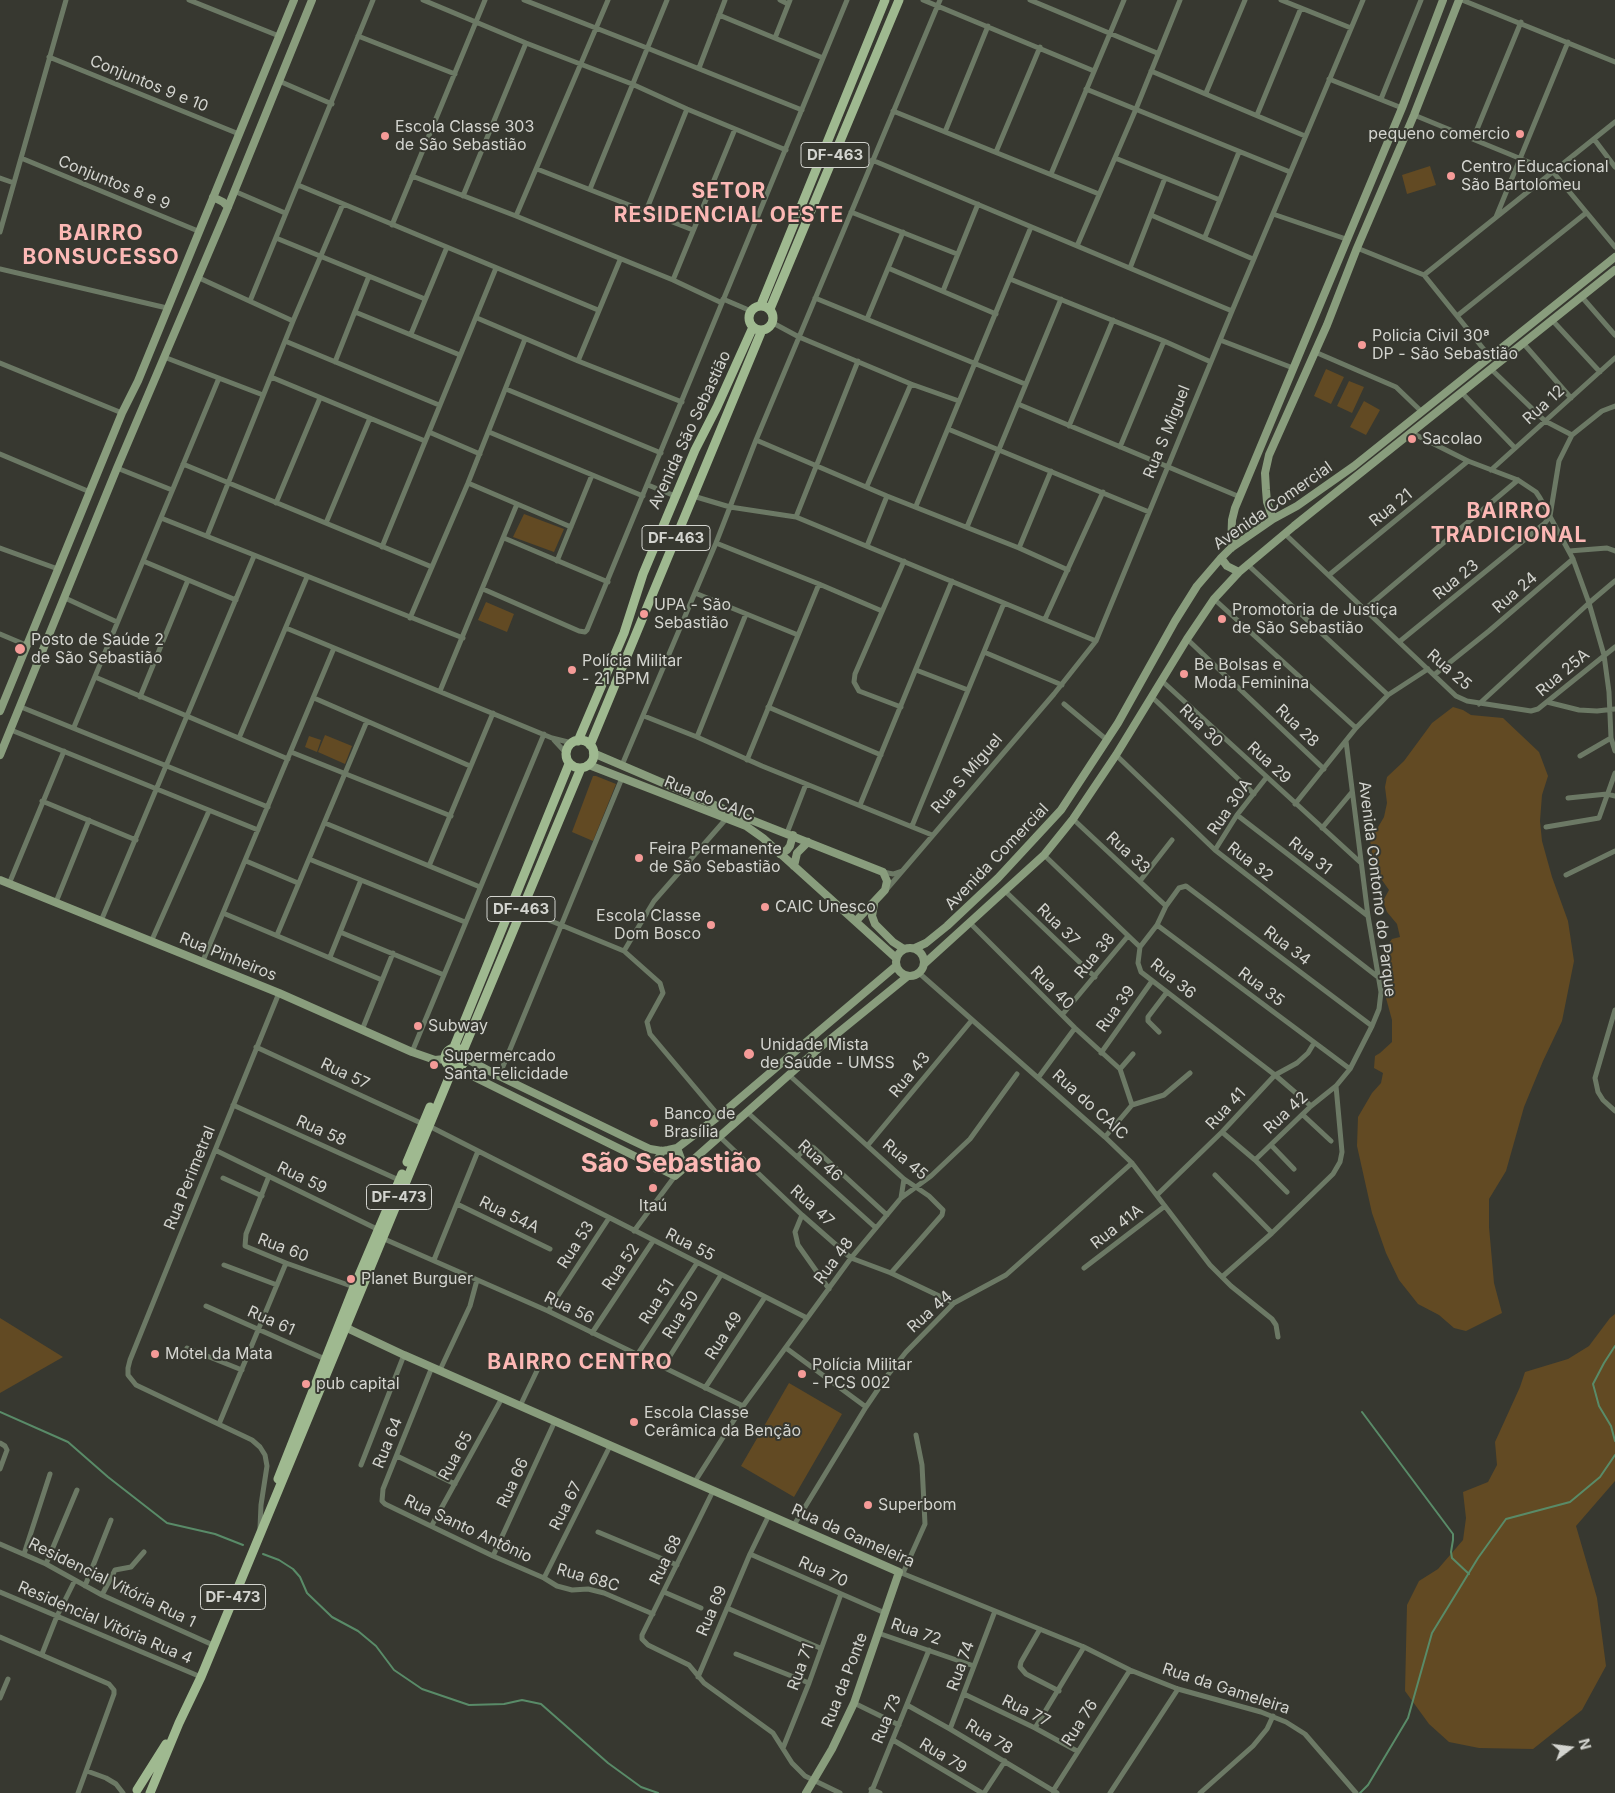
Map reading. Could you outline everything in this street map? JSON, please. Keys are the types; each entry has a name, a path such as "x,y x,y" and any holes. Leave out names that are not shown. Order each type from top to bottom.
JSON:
{"main road":[{"name":"DF-463","path":"761,306 885,0"},
{"name":"DF-463","path":"770,309 900,0 892,0"},
{"path":"761,306 770,309 774,316 768,328 758,329 749,320 751,311 755,307 761,306"},
{"name":"Avenida São Sebastião","path":"575,742 624,634 643,574 694,450 758,329"},
{"name":"Avenida São Sebastião","path":"591,749 758,329"},
{"path":"694,450 704,451 708,456"},
{"path":"643,574 649,579 659,579"},
{"name":"DF-463","path":"566,753 568,747 575,742"},
{"path":"575,742 584,742 591,749"},
{"name":"DF-463","path":"464,1055 522,909 585,766 592,759 591,749"},
{"path":"566,753 569,764 575,767 585,766"},
{"name":"DF-463","path":"454,1047 569,764"},
{"path":"454,1047 464,1055"},
{"name":"DF-473","path":"268,1516 343,1325 382,1238 450,1065 445,1054 454,1047"},
{"name":"DF-473","path":"450,1065 463,1064 464,1055"},
{"name":"DF-473","path":"268,1516 281,1468 325,1359 343,1325 354,1287 399,1180 426,1125"},
{"path":"261,1532 268,1516"},
{"name":"DF-473","path":"150,1793 179,1723 201,1677 261,1532"},
{"name":"DF-473","path":"146,1793 134,1791 179,1723"}],"street":[{"path":"0,232 3,213 14,183 66,0"},
{"path":"189,0 279,36"},
{"path":"0,711 294,0"},
{"path":"0,756 93,526 228,207 312,0"},
{"path":"250,301 373,0"},
{"path":"423,0 632,84 786,150"},
{"path":"392,224 485,0"},
{"path":"524,0 802,110"},
{"path":"540,6 543,0"},
{"path":"516,216 608,0"},
{"path":"590,189 666,0"},
{"path":"699,68 725,0"},
{"path":"775,38 789,2 780,0"},
{"path":"483,589 585,632 608,582 722,301 848,0"},
{"path":"923,0 1094,71"},
{"path":"622,765 716,544 756,440 940,0"},
{"path":"1030,0 1158,53"},
{"path":"1051,174 1124,0"},
{"path":"1077,246 1136,109 1180,0"},
{"path":"1206,94 1245,0"},
{"path":"1281,0 1351,28"},
{"name":"Rua S Miguel","path":"885,890 1062,685 1096,641 1210,362 1363,0"},
{"path":"1381,99 1421,0"},
{"path":"1231,548 1232,520 1240,497 1402,108 1443,0"},
{"path":"1273,519 1266,490 1265,472 1269,454 1327,325 1357,248 1461,0 1521,22 1615,62"},
{"path":"1257,115 1301,8"},
{"path":"719,15 824,58"},
{"path":"1473,139 1521,22"},
{"path":"945,132 988,26"},
{"path":"358,36 454,74"},
{"path":"1496,218 1568,42"},
{"path":"463,196 526,43"},
{"path":"996,152 1040,47"},
{"name":"Conjuntos 9 e 10","path":"49,57 239,134"},
{"path":"1151,70 1305,136"},
{"path":"1330,79 1402,108"},
{"path":"279,81 332,104"},
{"path":"1086,89 1290,172"},
{"path":"253,101 266,110"},
{"path":"646,211 687,109"},
{"path":"893,111 1099,194"},
{"path":"1414,115 1553,172 1615,247"},
{"path":"1424,274 1615,122"},
{"path":"673,280 735,129"},
{"path":"1594,139 1615,167"},
{"path":"1206,238 1240,152"},
{"name":"Conjuntos 8 e 9","path":"21,158 198,231"},
{"path":"1115,158 1220,200"},
{"path":"872,160 1232,311"},
{"path":"537,168 693,230"},
{"path":"412,176 751,311"},
{"path":"0,178 14,183"},
{"path":"1130,268 1165,178"},
{"path":"298,185 598,310"},
{"path":"234,191 285,213"},
{"path":"213,197 228,207"},
{"path":"207,536 270,377 343,204"},
{"path":"943,291 978,204"},
{"path":"851,212 958,254"},
{"path":"1457,316 1586,213"},
{"path":"1273,214 1346,239"},
{"path":"1150,215 1253,259"},
{"path":"916,506 1031,227"},
{"path":"867,319 903,232"},
{"path":"276,238 425,299"},
{"path":"411,334 446,248"},
{"path":"1357,248 1424,274 1490,357"},
{"name":"Avenida Comercial","path":"915,948 926,944 947,926 1012,864 1061,810 1118,723 1197,586 1231,548 1273,519 1288,512 1354,466 1615,257"},
{"path":"578,361 620,260"},
{"path":"382,547 496,268"},
{"path":"888,268 996,314"},
{"path":"0,269 167,308"},
{"name":"Avenida Comercial","path":"924,964 1044,855 1073,819 1116,755 1187,639 1214,599 1239,572 1581,296 1614,274"},
{"path":"198,276 293,321"},
{"path":"335,362 369,276"},
{"path":"1590,277 1596,285"},
{"path":"1010,279 1164,341 1210,362"},
{"path":"1581,296 1615,335"},
{"path":"815,298 1025,384"},
{"path":"968,527 1061,300"},
{"path":"355,312 460,355"},
{"path":"477,318 682,402"},
{"path":"1069,426 1113,320"},
{"path":"1313,320 1327,325"},
{"path":"1552,320 1600,372"},
{"path":"772,323 799,337 911,384 959,401"},
{"path":"410,618 468,484 525,339"},
{"path":"1220,340 1307,370"},
{"path":"285,341 439,405"},
{"path":"1120,447 1164,341"},
{"path":"1524,343 1571,398"},
{"path":"1315,352 1396,387 1422,412"},
{"path":"164,357 263,395"},
{"name":"Rua 12","path":"1491,470 1615,358"},
{"path":"796,517 858,361"},
{"path":"0,363 122,413"},
{"path":"1491,370 1545,421 1572,435"},
{"path":"270,377 425,442"},
{"path":"1466,377 1471,380 1472,384"},
{"path":"74,727 219,378"},
{"path":"138,381 143,386 152,387"},
{"path":"867,486 911,384"},
{"path":"506,389 661,453"},
{"path":"1462,392 1515,448"},
{"path":"1441,396 1444,402 1448,404"},
{"path":"276,503 320,398"},
{"path":"1018,404 1240,497"},
{"path":"1550,516 1559,461 1572,435 1602,411 1615,406"},
{"path":"326,524 370,418"},
{"path":"948,429 1149,512"},
{"path":"429,432 480,454"},
{"path":"489,432 643,496"},
{"path":"1412,433 1468,461 1518,480 1536,492 1573,559 1589,602 1604,655 1612,710 1611,738 1615,751"},
{"path":"756,440 1068,570"},
{"path":"0,454 90,492"},
{"name":"Rua 21","path":"1329,575 1468,461"},
{"path":"183,464 432,567"},
{"path":"117,468 172,490"},
{"path":"1019,548 1051,471"},
{"path":"557,561 592,475"},
{"path":"1365,610 1518,480"},
{"path":"468,484 571,527"},
{"path":"648,485 675,496"},
{"path":"1045,619 1103,492"},
{"path":"693,496 730,507 796,517 1096,641"},
{"path":"867,546 887,496"},
{"path":"440,691 518,504"},
{"path":"1288,512 1292,515 1294,526"},
{"name":"Rua 23","path":"1399,642 1546,523 1550,516"},
{"path":"161,518 463,638"},
{"path":"80,519 93,526"},
{"name":"Rua 25","path":"1285,534 1456,696 1479,704 1589,602 1615,581"},
{"path":"504,538 608,582"},
{"path":"716,544 882,611"},
{"path":"0,548 58,570"},
{"path":"1569,551 1607,548 1615,551"},
{"path":"101,921 254,556"},
{"path":"1221,558 1227,566 1239,572"},
{"name":"Rua 24","path":"1434,675 1573,559"},
{"path":"900,707 859,691 854,682 855,674 904,561"},
{"path":"143,562 236,600"},
{"path":"1248,565 1388,695"},
{"path":"239,738 307,577"},
{"path":"140,697 188,580"},
{"path":"860,805 952,581"},
{"path":"746,760 819,584"},
{"path":"695,593 798,635"},
{"path":"65,598 118,622"},
{"path":"1214,599 1356,728"},
{"path":"912,826 1004,603"},
{"path":"697,737 746,614"},
{"path":"286,628 552,738 575,742"},
{"path":"0,634 26,645"},
{"name":"Rua 28","path":"1187,639 1324,769"},
{"path":"1604,655 1615,647"},
{"path":"202,963 334,648"},
{"path":"984,652 1062,685"},
{"name":"Rua 25A","path":"1479,704 1531,712 1548,702 1604,655"},
{"path":"1295,804 1356,728 1388,695 1428,669"},
{"path":"916,670 968,690"},
{"path":"95,678 288,759"},
{"name":"Rua 29","path":"1162,680 1266,778 1362,864"},
{"path":"1609,692 1615,701"},
{"name":"Rua 30","path":"1152,697 1254,794"},
{"path":"314,698 470,766"},
{"path":"1548,702 1579,710 1612,710"},
{"path":"1064,704 1107,740"},
{"path":"21,706 268,807"},
{"path":"768,707 881,755"},
{"path":"429,866 493,713"},
{"name":"Rua S Miguel","path":"644,716 697,737 746,760 932,835"},
{"path":"277,935 367,721"},
{"path":"1118,723 1127,726 1129,733"},
{"path":"11,730 258,830"},
{"path":"412,1052 544,734"},
{"path":"552,738 566,753"},
{"path":"1580,756 1611,738"},
{"name":"Avenida Contorno do Parque","path":"1336,1086 1350,1069 1372,1026 1379,1009 1381,992 1368,916 1346,741"},
{"path":"591,749 622,765 883,872 893,874 903,871"},
{"path":"9,884 64,751"},
{"path":"291,752 451,816"},
{"name":"Rua 32","path":"1116,755 1215,850 1378,978"},
{"path":"1092,765 1097,772 1104,773"},
{"name":"Rua do CAIC","path":"585,766 622,778 746,826 763,838 856,921 896,962"},
{"path":"1546,827 1599,818 1615,773"},
{"path":"499,1076 622,778"},
{"name":"Rua 30A","path":"1215,850 1266,778"},
{"path":"780,854 790,846 790,834 806,784"},
{"path":"1322,828 1352,792"},
{"path":"1568,798 1607,794 1615,796"},
{"path":"42,801 136,840"},
{"path":"151,942 209,811"},
{"name":"Rua 31","path":"1238,815 1368,916"},
{"path":"624,951 654,901 726,819"},
{"name":"Rua 33","path":"1073,819 1166,906"},
{"path":"56,902 89,820"},
{"path":"325,823 480,886"},
{"path":"763,838 773,828"},
{"path":"1140,881 1172,840"},
{"path":"794,866 797,853 808,842"},
{"path":"1566,876 1615,851"},
{"name":"Rua 36","path":"1044,855 1140,947 1138,968 1141,972 1275,1075 1311,1106"},
{"path":"309,859 465,922"},
{"path":"246,861 298,883"},
{"path":"856,921 874,904 885,890 887,881 883,872"},
{"name":"Rua Pinheiros","path":"0,880 279,993 412,1052 450,1065"},
{"path":"330,957 361,880"},
{"name":"Rua 34","path":"1166,906 1179,888 1186,886 1372,1026"},
{"name":"Rua 37","path":"1005,892 1095,977"},
{"path":"874,904 872,916 875,924 893,942 904,949"},
{"path":"969,905 978,905 980,908 978,914"},
{"path":"1140,947 1157,925 1166,906"},
{"path":"522,909 624,951 660,983 662,988 661,999 650,1014 647,1022 650,1034 719,1116"},
{"path":"223,913 382,980"},
{"name":"Rua 40","path":"969,922 1074,1028 1120,1069 1132,1105"},
{"name":"Rua 35","path":"1157,925 1350,1069"},
{"path":"340,932 444,974"},
{"name":"Rua 38","path":"1062,1015 1128,936"},
{"path":"464,1055 499,1076 650,1149 662,1151 677,1148 719,1116 813,1035 896,962 899,953 904,949 915,948 922,955 924,964 919,973 908,976 817,1050 675,1176 634,1231"},
{"path":"362,1030 393,953"},
{"path":"896,962 899,971 908,976"},
{"name":"Rua do CAIC","path":"919,973 1132,1163 1210,1265 1222,1277"},
{"name":"Rua 39","path":"1101,1052 1152,981"},
{"path":"1158,1032 1148,1021 1148,1016 1166,992"},
{"name":"Rua Perimetral","path":"220,1424 136,1385 128,1375 130,1360 279,993"},
{"path":"1615,1010 1595,1078 1598,1092 1603,1100 1615,1111"},
{"name":"Rua 43","path":"868,1145 972,1020"},
{"path":"1038,1078 1074,1028"},
{"path":"813,1035 819,1043 817,1050"},
{"name":"Rua 41","path":"1158,1195 1222,1132 1275,1075 1297,1063 1308,1053 1314,1043"},
{"name":"Rua 57","path":"256,1047 426,1125"},
{"path":"1120,1069 1133,1054"},
{"path":"450,1065 574,1125 657,1169 675,1176"},
{"path":"768,1073 765,1084 770,1092"},
{"name":"Rua 48","path":"694,1483 742,1406 851,1258 901,1198 932,1176 970,1139 1017,1074"},
{"path":"1105,1137 1132,1105 1164,1095 1190,1074"},
{"name":"Rua 45","path":"789,1075 904,1179 917,1187 941,1207 944,1212 891,1273"},
{"path":"1278,1337 1276,1325 1272,1319 1222,1277 1333,1174 1340,1162 1342,1152 1336,1086"},
{"name":"Rua 42","path":"1255,1160 1311,1106 1336,1086"},
{"name":"Rua 58","path":"233,1105 399,1180"},
{"name":"Rua 46","path":"747,1112 876,1228"},
{"path":"1303,1115 1331,1141"},
{"name":"Rua 55","path":"426,1125 807,1318"},
{"path":"1222,1132 1255,1160 1287,1192"},
{"name":"Rua 47","path":"719,1136 802,1215 851,1258 891,1273 954,1303"},
{"path":"797,1157 806,1148 812,1146 887,1215"},
{"path":"1270,1146 1294,1169"},
{"path":"677,1148 684,1168"},
{"name":"Rua 59","path":"215,1150 378,1229"},
{"path":"434,1260 478,1151"},
{"path":"657,1169 662,1151"},
{"name":"Rua 44","path":"794,1525 886,1376 906,1352 954,1303 1006,1275 1132,1163"},
{"path":"1215,1175 1272,1232"},
{"name":"Rua 60","path":"269,1176 246,1234 245,1246 354,1287"},
{"path":"223,1178 262,1196"},
{"path":"901,1198 904,1179"},
{"name":"Rua 54A","path":"457,1204 550,1250"},
{"name":"Rua 41A","path":"1084,1268 1165,1206"},
{"path":"802,1215 795,1232 798,1245 829,1289"},
{"name":"Rua 53","path":"548,1311 609,1218"},
{"name":"Rua 56","path":"382,1238 548,1311 742,1406"},
{"name":"Rua 52","path":"592,1333 653,1241"},
{"path":"261,1532 261,1505 267,1466 265,1455 252,1440 220,1424 286,1263"},
{"name":"Rua 51","path":"637,1355 697,1263"},
{"path":"224,1265 277,1285"},
{"name":"Rua 50","path":"663,1368 721,1275"},
{"name":"Rua 64","path":"382,1501 383,1490 396,1456 436,1369 470,1306 477,1280"},
{"name":"Rua 49","path":"705,1388 765,1298"},
{"name":"Rua 61","path":"206,1306 325,1359"},
{"name":"Rua da Gameleira","path":"343,1325 404,1355 694,1483 995,1612 1040,1629 1130,1670 1178,1689 1261,1712 1286,1722 1306,1734 1356,1793"},
{"path":"187,1348 242,1370"},
{"path":"786,1348 866,1407"},
{"path":"520,1406 545,1354"},
{"path":"361,1466 404,1355"},
{"name":"Rua 65","path":"432,1525 502,1398"},
{"name":"Rua 66","path":"493,1556 555,1421"},
{"path":"901,1572 925,1524 922,1464 916,1435"},
{"path":"0,1442 7,1448 0,1469"},
{"name":"Rua 67","path":"544,1578 610,1446"},
{"path":"396,1456 455,1484"},
{"path":"24,1554 50,1474"},
{"path":"46,1564 77,1490"},
{"name":"Rua 68","path":"698,1677 689,1665 648,1645 642,1639 642,1635 713,1491"},
{"name":"Rua Santo Antônio","path":"382,1501 493,1556 544,1578"},
{"name":"Rua 69","path":"698,1677 750,1554 769,1515"},
{"path":"85,1586 111,1520"},
{"path":"598,1532 677,1565"},
{"name":"Residencial Vitória Rua 1","path":"0,1544 46,1564 102,1595 213,1645"},
{"path":"102,1595 115,1570 131,1567 144,1552"},
{"name":"Rua 70","path":"750,1554 885,1613"},
{"name":"Rua da Ponte","path":"806,1793 832,1749 854,1703 901,1572"},
{"name":"Rua 68C","path":"544,1578 557,1586 572,1590 588,1589 604,1593 653,1614"},
{"path":"42,1654 57,1616 75,1580"},
{"name":"Residencial Vitória Rua 4","path":"0,1592 201,1677"},
{"path":"664,1592 701,1608"},
{"name":"Rua 71","path":"783,1748 841,1594"},
{"path":"727,1608 820,1648"},
{"name":"Rua 74","path":"950,1729 995,1612"},
{"path":"1040,1629 1020,1663 1022,1671 1059,1691"},
{"name":"Rua 72","path":"878,1633 974,1666"},
{"path":"0,1637 109,1684 114,1690 78,1793"},
{"path":"1035,1728 1084,1648"},
{"name":"Rua 73","path":"880,1793 871,1791 929,1650"},
{"path":"736,1654 809,1683"},
{"name":"Rua 76","path":"1055,1792 1077,1752 1130,1670"},
{"path":"698,1677 773,1733 798,1770 814,1782 840,1793"},
{"path":"0,1698 8,1679"},
{"path":"1110,1793 1178,1689"},
{"name":"Rua 77","path":"964,1694 1035,1728 1077,1752"},
{"path":"854,1703 899,1725"},
{"name":"Rua 78","path":"907,1705 1055,1792"},
{"path":"1200,1793 1256,1742 1267,1728 1273,1716"},
{"name":"Rua 79","path":"893,1740 983,1793"},
{"path":"983,1793 1005,1761"},
{"path":"86,1771 106,1778 116,1784 124,1793"}],"shaded area":[{"path":"1430,166 1436,185 1407,194 1402,175"},
{"path":"1326,369 1344,377 1331,404 1314,396"},
{"path":"1349,381 1364,387 1352,413 1337,406"},
{"path":"1364,401 1380,410 1366,435 1350,427"},
{"path":"524,514 564,529 554,552 513,537"},
{"path":"486,602 514,614 507,632 478,620"},
{"path":"1453,707 1471,715 1503,718 1539,752 1548,776 1542,795 1540,821 1542,841 1552,877 1568,921 1574,961 1562,1021 1524,1107 1506,1171 1489,1199 1489,1227 1494,1283 1502,1313 1466,1331 1454,1328 1439,1315 1418,1304 1399,1280 1386,1253 1372,1213 1357,1146 1358,1117 1372,1093 1381,1083 1383,1073 1374,1068 1375,1056 1392,1042 1392,1020 1386,998 1387,946 1392,939 1400,937 1397,924 1387,912 1383,901 1389,890 1370,863 1372,850 1370,841 1384,817 1387,803 1385,787 1387,777 1404,761 1432,723"},
{"path":"325,735 352,746 345,764 318,752"},
{"path":"309,736 321,740 317,752 305,747"},
{"path":"593,776 616,784 593,841 572,832"},
{"path":"1615,1314 1615,1481 1576,1526 1597,1598 1606,1666 1582,1710 1533,1749 1479,1748 1449,1742 1429,1724 1405,1691 1407,1605 1419,1581 1438,1569 1463,1540 1466,1518 1463,1492 1488,1482 1497,1465 1495,1442 1525,1372 1568,1359 1589,1346"},
{"path":"0,1318 63,1357 0,1393"},
{"path":"789,1383 842,1414 794,1497 741,1466"}],"waterway":[{"path":"1615,1346 1593,1384 1599,1406 1611,1426 1615,1441"},
{"path":"0,1412 68,1442 108,1477 167,1523 215,1534 243,1545"},
{"path":"1362,1412 1453,1534 1452,1558 1469,1574"},
{"path":"1360,1793 1368,1785 1408,1718 1432,1633 1478,1558 1506,1519 1570,1502 1600,1477 1615,1455"},
{"path":"263,1554 279,1560 293,1569 300,1577 307,1593 332,1617 358,1631 376,1646 394,1670 422,1689 469,1705 504,1704 522,1700 541,1704 608,1763 641,1787 658,1793"}],"place":[{"name":"pequeno comercio","path":"1520,134"},
{"name":"Escola Classe 303 de São Sebastião","path":"385,136"},
{"name":"Centro Educacional São Bartolomeu","path":"1451,176"},
{"name":"Policia Civil 30ª DP - São Sebastião","path":"1362,345"},
{"name":"Sacolao","path":"1412,439"},
{"name":"UPA - São Sebastião","path":"644,614"},
{"name":"Promotoria de Justiça de São Sebastião","path":"1222,619"},
{"name":"Posto de Saúde 2 de São Sebastião","path":"20,649"},
{"name":"Polícia Militar - 21 BPM","path":"572,670"},
{"name":"Be Bolsas e Moda Feminina","path":"1184,674"},
{"name":"Feira Permanente de São Sebastião","path":"639,858"},
{"name":"CAIC Unesco","path":"765,907"},
{"name":"Escola Classe Dom Bosco","path":"711,925"},
{"name":"Subway","path":"418,1026"},
{"name":"Unidade Mista de Saúde - UMSS","path":"749,1054"},
{"name":"Supermercado Santa Felicidade","path":"434,1065"},
{"name":"Banco de Brasília","path":"654,1123"},
{"name":"Itaú","path":"653,1188"},
{"name":"Planet Burguer","path":"351,1279"},
{"name":"Motel da Mata","path":"155,1354"},
{"name":"Polícia Militar - PCS 002","path":"802,1374"},
{"name":"pub capital","path":"306,1384"},
{"name":"Escola Classe Cerâmica da Benção","path":"634,1422"},
{"name":"Superbom","path":"868,1505"}],"district":[{"name":"SETOR RESIDENCIAL OESTE","path":"729,204"},
{"name":"BAIRRO BONSUCESSO","path":"101,246"},
{"name":"BAIRRO TRADICIONAL","path":"1509,524"},
{"name":"São Sebastião","path":"671,1164"},
{"name":"BAIRRO CENTRO","path":"580,1363"}]}
